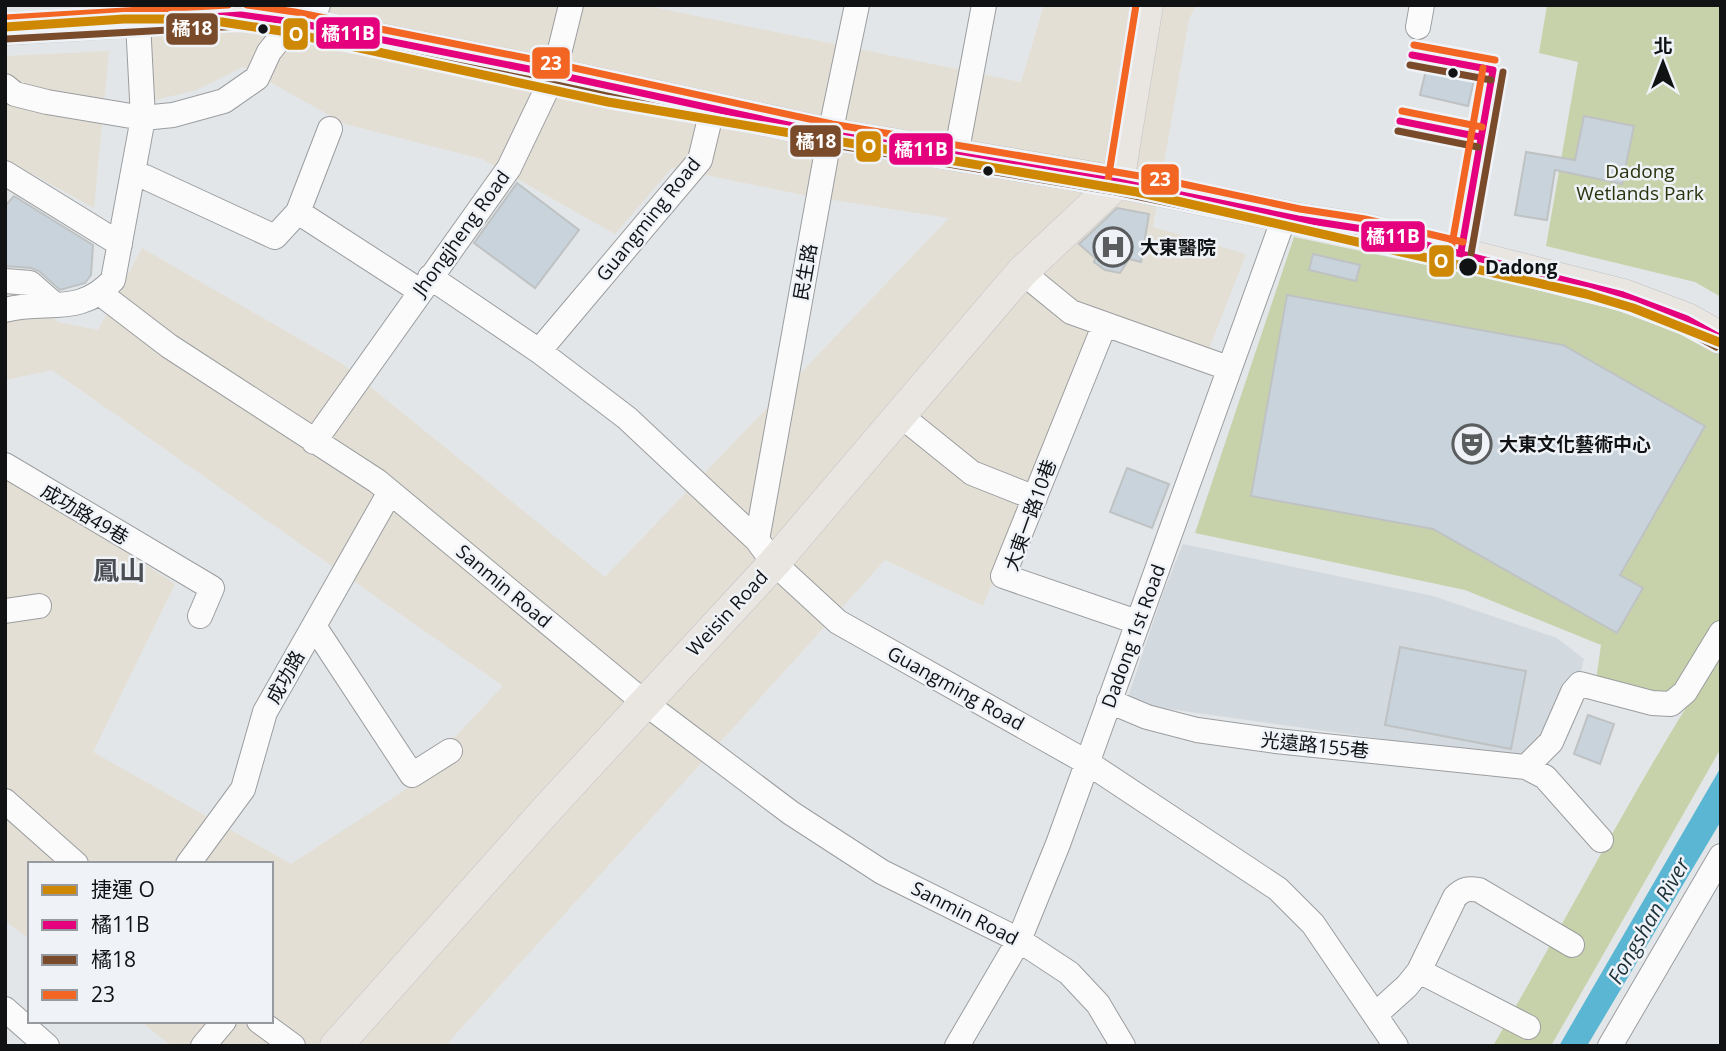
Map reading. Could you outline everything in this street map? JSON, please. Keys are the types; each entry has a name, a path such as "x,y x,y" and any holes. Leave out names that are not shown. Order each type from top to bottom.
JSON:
{"main road":[{"path":"1118,182 1147,5"},
{"path":"5,29 209,11 241,15 305,14 554,74 830,134 1118,182 1363,229 1623,295 1687,319 1721,338"},
{"name":"Weisin Road","path":"336,1046 645,703 765,552 900,415 1022,272 1118,182"}],"street":[{"name":"Jhongjheng Road","path":"314,442 509,168 554,74 571,5"},
{"name":"民生路","path":"765,552 830,134 857,5"},
{"path":"956,155 984,5"},
{"path":"5,86 15,94 47,102 143,118 173,115 224,102 257,78 269,52 305,14"},
{"path":"5,310 70,305 101,294 113,280 143,118 152,16"},
{"name":"Guangming Road","path":"539,351 700,160 712,110"},
{"path":"132,177 145,177 275,237 299,212 330,129"},
{"path":"5,173 120,244"},
{"name":"Guangming Road","path":"299,212 539,351 627,418 838,622 1088,763 1278,890 1313,924 1396,1046"},
{"name":"Dadong 1st Road","path":"957,1046 1019,940 1088,763 1285,215"},
{"path":"1022,272 1071,313 1228,368"},
{"path":"5,281 30,283 55,305"},
{"name":"Sanmin Road","path":"101,294 169,346 390,492 645,703 791,813 882,872 1019,940 1069,974 1098,1004 1123,1046"},
{"name":"大東一路10巷","path":"1104,326 1003,576 1137,622"},
{"path":"900,415 972,473 1035,498"},
{"name":"成功路49巷","path":"5,465 212,588 200,615"},
{"name":"成功路","path":"189,862 243,789 265,712 390,492"},
{"path":"5,611 39,606"},
{"path":"314,626 412,775 450,751"},
{"path":"1526,767 1551,742 1573,692 1580,684 1652,703 1671,704 1685,692 1721,633"},
{"name":"光遠路155巷","path":"1110,701 1147,717 1197,730 1276,741 1526,767 1545,777 1601,840"},
{"path":"5,801 74,862"},
{"path":"1610,1046 1721,856"},
{"path":"1375,1015 1407,986 1419,971 1455,897 1461,891 1470,888 1479,890 1572,945"},
{"path":"1419,971 1528,1027"},
{"path":"5,1009 47,1046"},
{"path":"203,1046 222,1023"},
{"path":"262,1023 293,1046"}],"shaded area":[{"path":"151,5 643,5 1021,82 1044,5 1196,5 1189,19 1153,227 1246,254 1209,349 1102,313 983,606 885,560 445,1046 172,1046 143,1023 273,1023 273,862 28,862 28,938 5,921 5,473 175,584 93,752 291,864 405,790 503,686 52,370 5,380 5,292 31,297 58,322 98,330 142,248 341,363 605,577 949,218 808,196 672,168 615,234 482,159 345,124 243,67 197,90 138,104"},
{"path":"109,51 94,208 5,159 5,56"},
{"path":"1183,544 1433,596 1557,638 1584,659 1566,733 1541,761 1126,703 1163,593"}],"green space":[{"name":"Dadong Wetlands Park","path":"1547,5 1721,5 1721,297 1695,282 1546,246 1578,62 1539,53"},
{"name":"大東文化藝術中心","path":"1294,237 1640,310 1721,354 1721,748 1551,1046 1493,1046 1639,786 1690,701 1594,695 1601,645 1465,590 1195,533"}],"water":[{"name":"Fongshan River","path":"1721,767 1721,821 1587,1046 1559,1046"}],"building":[{"path":"1427,66 1475,76 1468,106 1420,95"},
{"path":"1584,116 1634,126 1622,184 1555,170 1547,220 1515,215 1526,152 1575,160"},
{"path":"517,183 579,230 535,288 474,243"},
{"path":"14,196 93,245 91,275 85,283 60,290 39,271 5,266 5,206"},
{"name":"大東醫院","path":"1117,208 1149,214 1141,262 1129,259 1120,273 1105,270 1094,262 1095,258 1079,244"},
{"path":"1313,254 1360,265 1356,281 1309,270"},
{"path":"1287,295 1563,345 1705,426 1620,575 1643,588 1617,633 1433,529 1251,496"},
{"path":"1127,468 1169,484 1152,528 1110,512"},
{"path":"1400,647 1526,671 1511,749 1385,725"},
{"path":"1588,715 1614,724 1600,764 1574,754"}],"metro line":[{"name":"O","path":"5,27 163,19 222,22 281,31 608,102 1137,192 1586,294 1633,308 1721,343"}],"transit line":[{"name":"23","path":"5,18 228,5"},
{"name":"23","path":"247,5 295,12 556,64 832,124 1169,181 1300,209 1365,219 1463,242"},
{"name":"23","path":"1108,180 1136,5"},
{"name":"橘11B","path":"5,29 241,15 293,22 554,74 830,134 1118,182 1298,219 1363,229 1623,295 1687,319 1721,338"},
{"name":"橘18","path":"6,39 241,26 291,32 552,84 828,144 1116,192 1296,229 1361,239 1620,305 1683,329 1716,347"},
{"name":"23","path":"1414,45 1495,60"},
{"name":"橘11B","path":"1412,55 1493,70"},
{"name":"橘18","path":"1410,65 1491,80"},
{"name":"23","path":"1451,250 1483,68"},
{"name":"橘11B","path":"1461,252 1493,70"},
{"name":"橘18","path":"1471,254 1503,72"},
{"name":"23","path":"1402,111 1482,127"},
{"name":"橘11B","path":"1400,121 1480,137"},
{"name":"橘18","path":"1398,131 1478,147"}],"place":[{"name":"大東醫院","path":"1113,247"},
{"name":"Dadong","path":"1468,267"},
{"name":"大東文化藝術中心","path":"1472,444"}],"district":[{"name":"鳳山","path":"119,571"}]}
